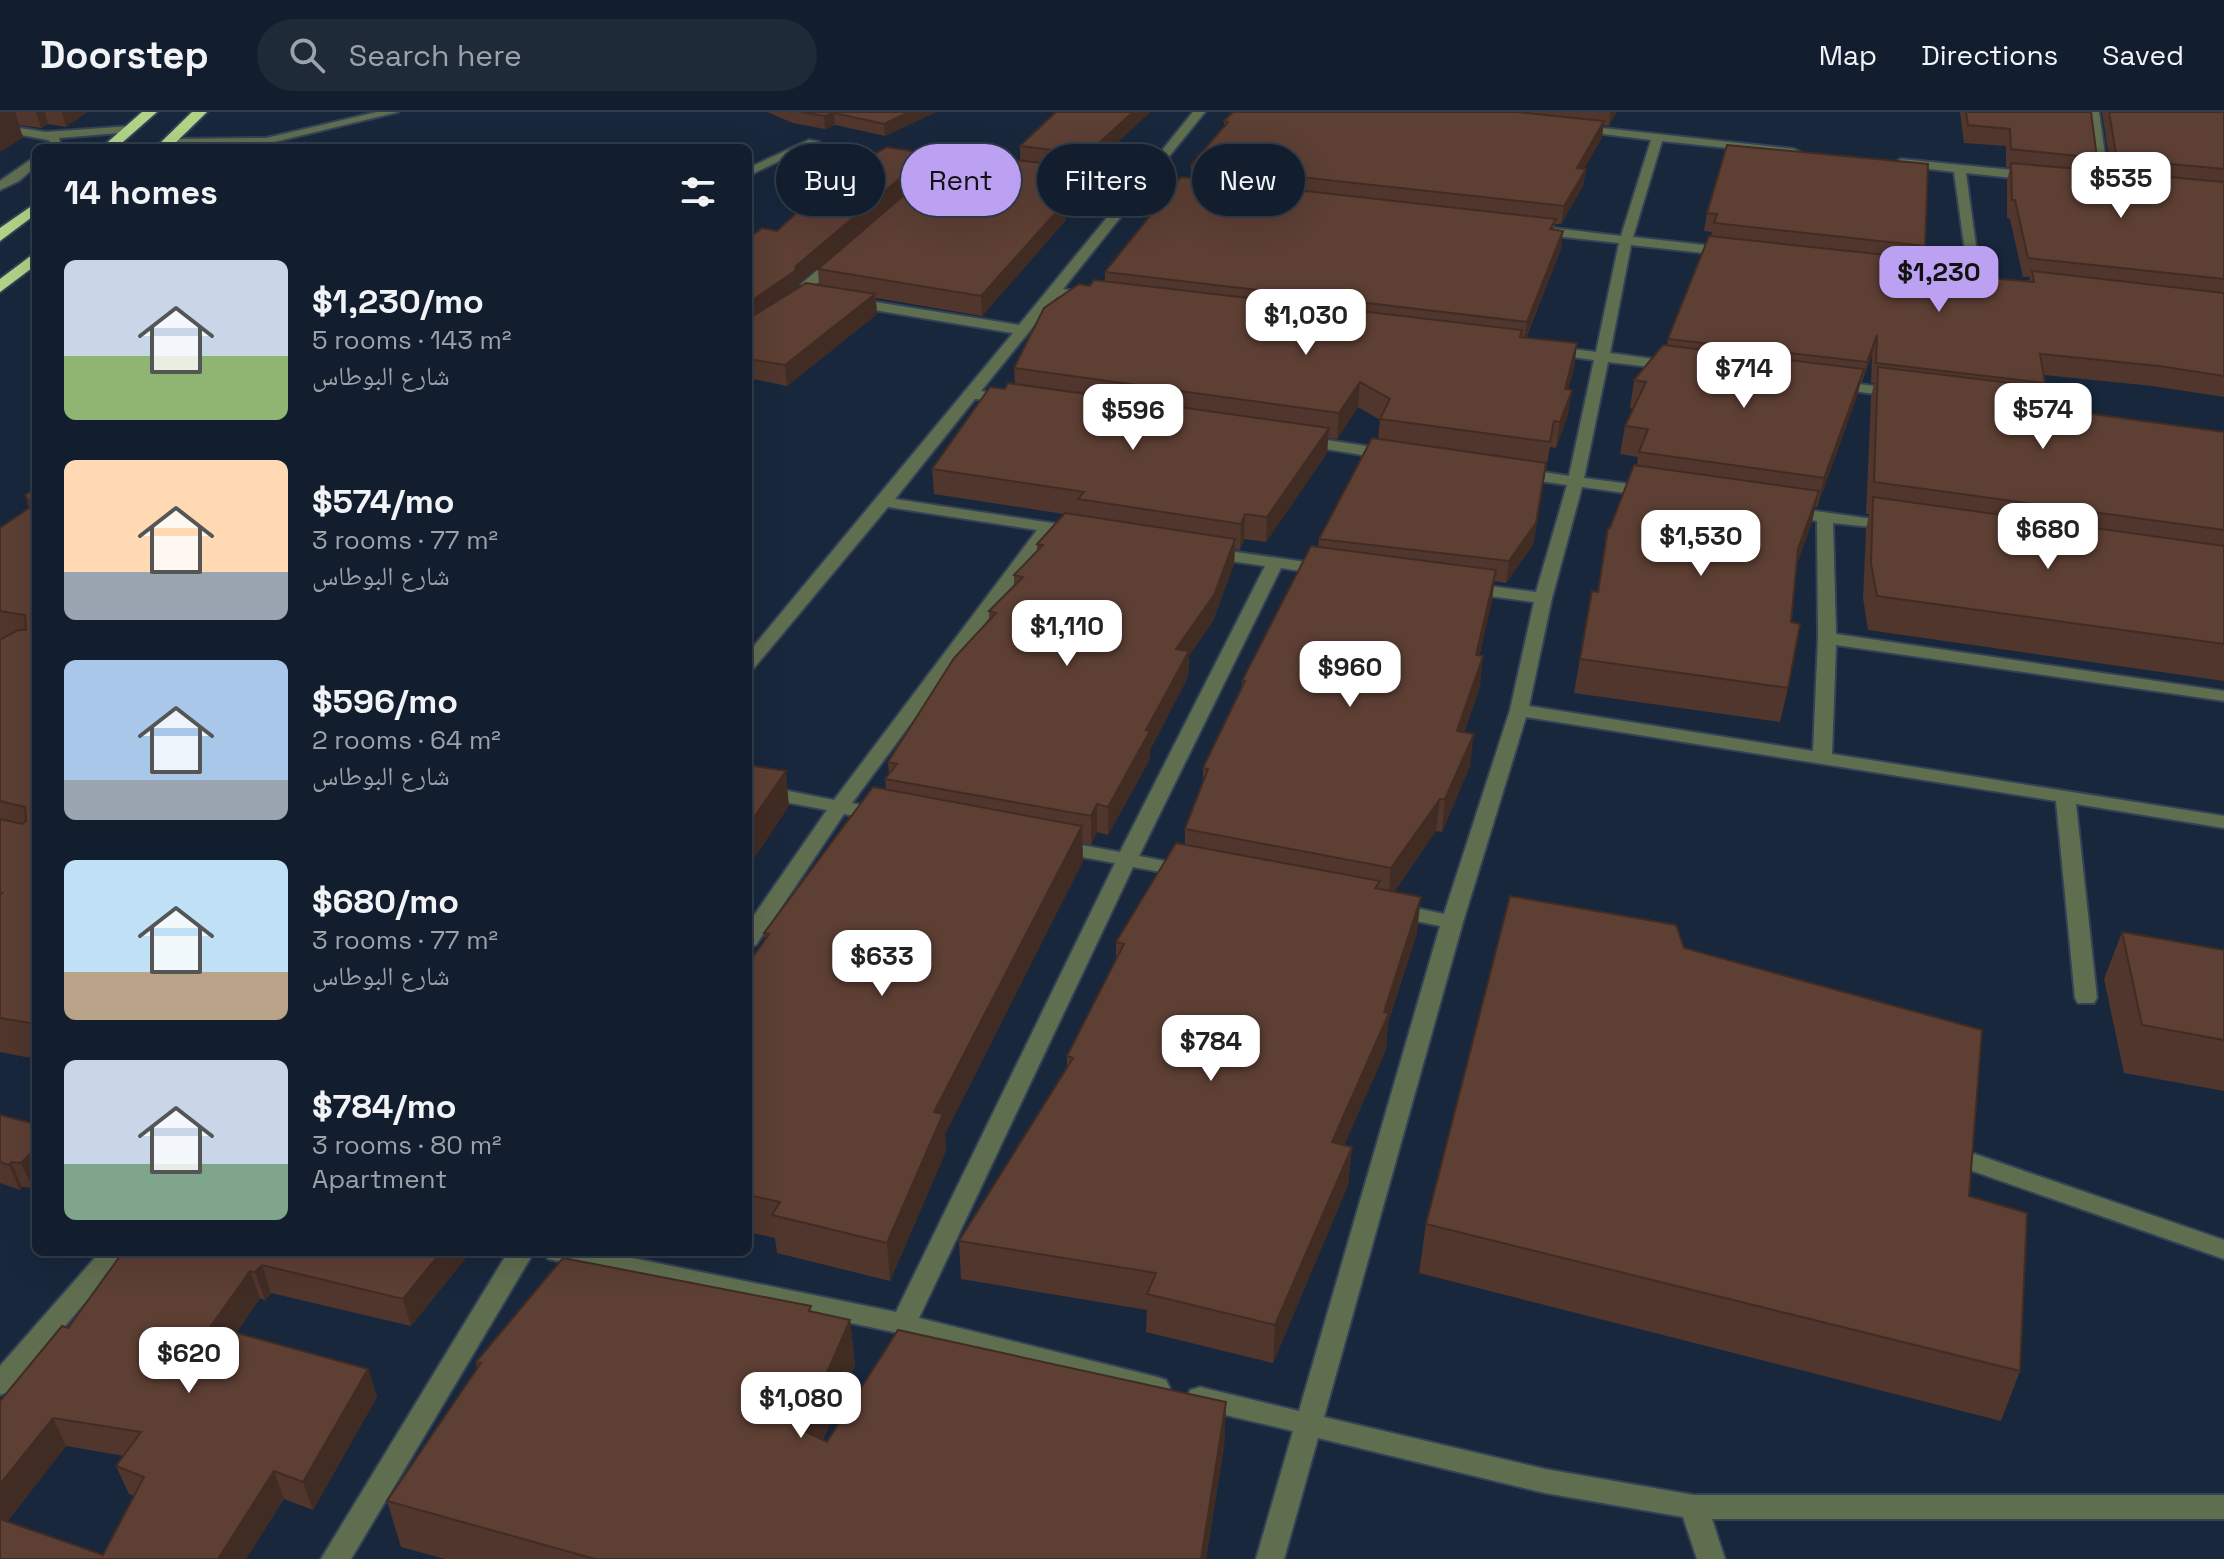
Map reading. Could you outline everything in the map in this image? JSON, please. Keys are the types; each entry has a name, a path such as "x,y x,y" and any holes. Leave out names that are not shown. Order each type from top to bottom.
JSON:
{"highway":[{"path":"113,144 150,112"},
{"path":"166,144 200,112"},
{"path":"0,236 32,210"},
{"path":"0,287 32,260"}],"street":[{"path":"251,144 392,112"},
{"path":"1174,144 1199,112"},
{"path":"2093,112 2103,183"},
{"path":"1556,126 1657,139"},
{"path":"0,128 49,135 131,129"},
{"path":"1567,134 1806,153"},
{"path":"49,135 54,140 52,144"},
{"path":"1270,1559 1452,922 1519,710 1543,598 1576,481 1626,240 1657,139"},
{"path":"752,170 813,142"},
{"path":"1891,162 2046,178"},
{"path":"0,186 32,163"},
{"path":"1960,170 1976,280"},
{"path":"15,178 32,178"},
{"path":"2089,181 2118,184"},
{"path":"752,659 884,502 1115,216"},
{"path":"1517,227 1738,253"},
{"path":"827,299 800,298 806,287 854,246"},
{"path":"1960,279 1991,282"},
{"path":"1052,292 1115,300"},
{"path":"842,301 1022,330"},
{"path":"1541,350 1697,368"},
{"path":"1821,384 1914,395"},
{"path":"972,394 1018,401"},
{"path":"1282,439 1406,457"},
{"path":"1499,470 1669,495"},
{"path":"884,502 1093,535"},
{"path":"1763,509 1917,531"},
{"path":"1822,758 1827,638 1825,518"},
{"path":"752,934 839,807 1047,528"},
{"path":"1184,549 1338,571"},
{"path":"903,1324 1127,859 1275,563"},
{"path":"1448,586 1543,598"},
{"path":"1827,638 2224,696"},
{"path":"1519,710 2224,822"},
{"path":"752,790 900,818"},
{"path":"2065,797 2086,998"},
{"path":"1036,843 1205,874"},
{"path":"1374,907 1452,922"},
{"path":"1975,1163 2224,1250"},
{"path":"0,1384 112,1256"},
{"path":"335,1559 519,1256"},
{"path":"576,1256 903,1324 1309,1426 1545,1481 1694,1507 2224,1507"},
{"path":"1694,1507 1711,1559"}],"building":[{"path":"801,112 909,112 884,124 834,113 824,116"},
{"path":"1056,112 1133,112 1098,144 1037,144 1037,148 1021,145"},
{"path":"1233,112 1517,112 1604,121 1577,168 1586,169 1564,206 1305,178 1305,144 1209,144 1228,122 1224,121"},
{"path":"1966,112 2091,112 2097,158 2011,149 2010,129 1968,125"},
{"path":"2109,112 2224,112 2224,169 2117,159"},
{"path":"1727,145 1928,164 1925,246 1714,223 1717,214 1707,213"},
{"path":"887,147 901,149 901,178 885,191"},
{"path":"1021,161 1037,163 1037,216 1053,216 981,296 818,269 880,216 885,216 885,211 901,197 901,216 1021,216"},
{"path":"2011,163 2224,182 2224,279 2028,258 2015,200 2012,200"},
{"path":"1181,177 1192,178 1192,216 1305,216 1305,191 1556,219 1550,229 1563,231 1527,322 1105,272 1150,216 1176,216 1176,183"},
{"path":"794,216 855,216 796,266 795,271 752,300 752,236 762,228 777,231"},
{"path":"1709,236 1924,259 1923,272 2034,282 2032,271 2224,293 2224,376 2040,354 2045,383 1876,363 1877,335 1867,362 1668,339"},
{"path":"1094,280 1522,330 1520,337 1577,343 1565,389 1572,390 1560,422 1554,421 1550,442 1380,419 1390,399 1360,382 1339,413 1014,368 1044,308 1079,284 1090,286"},
{"path":"806,283 875,294 785,365 752,360 752,317"},
{"path":"1663,345 1864,369 1824,478 1639,452 1648,429 1625,426 1646,382 1634,380"},
{"path":"1878,367 2052,388 2056,409 2224,432 2224,530 1874,482"},
{"path":"1008,383 1329,428 1267,517 1245,514 1241,524 1078,499 1084,492 932,469 990,387 1005,389"},
{"path":"1372,438 1546,463 1536,523 1509,561 1319,539"},
{"path":"1634,465 1819,491 1798,549 1791,622 1800,624 1788,688 1580,659 1592,591 1598,592 1608,528"},
{"path":"32,490 32,506 25,495"},
{"path":"1873,497 2224,546 2224,644 1877,596 1871,564"},
{"path":"32,506 32,1023 0,1018 0,819 22,824 26,821 25,807 0,801 0,640 18,630 26,630 25,615 0,611 0,528"},
{"path":"1065,513 1235,539 1214,595 1176,649 1189,651 1108,807 1097,804 1091,816 885,779 897,764 888,762 954,658 996,613 989,611 1023,577 1014,575 1043,545 1037,544"},
{"path":"1311,546 1496,570 1476,655 1483,656 1457,731 1474,734 1445,799 1440,799 1391,868 1185,829 1208,769 1203,768 1245,681 1242,681"},
{"path":"752,766 786,771 752,820"},
{"path":"873,787 1082,826 934,1112 943,1114 887,1243 772,1215 780,1202 752,1196 752,958 769,934 764,933"},
{"path":"1176,843 1380,881 1375,888 1421,897 1384,1012 1389,1013 1332,1142 1352,1147 1275,1325 1147,1294 1156,1273 959,1241 1073,1058 1067,1056 1124,944 1116,942"},
{"path":"1510,896 1676,925 1684,948 1982,1030 1969,1196 2027,1213 2020,1371 1426,1224"},
{"path":"2122,932 2224,950 2224,1040 2142,1025"},
{"path":"0,1115 32,1123 32,1152 21,1163 11,1162 9,1165 0,1162"},
{"path":"120,1256 438,1256 403,1299 262,1265 255,1272 250,1271 211,1326 368,1369 303,1482 274,1471 218,1559 0,1559 0,1519 103,1555 144,1477 116,1466 141,1432 53,1418 0,1484 0,1401 62,1326 68,1328"},
{"path":"563,1258 811,1306 809,1311 850,1320 802,1430 827,1442 898,1330 1226,1402 1201,1559 595,1559 387,1501 481,1363 476,1362"}]}
